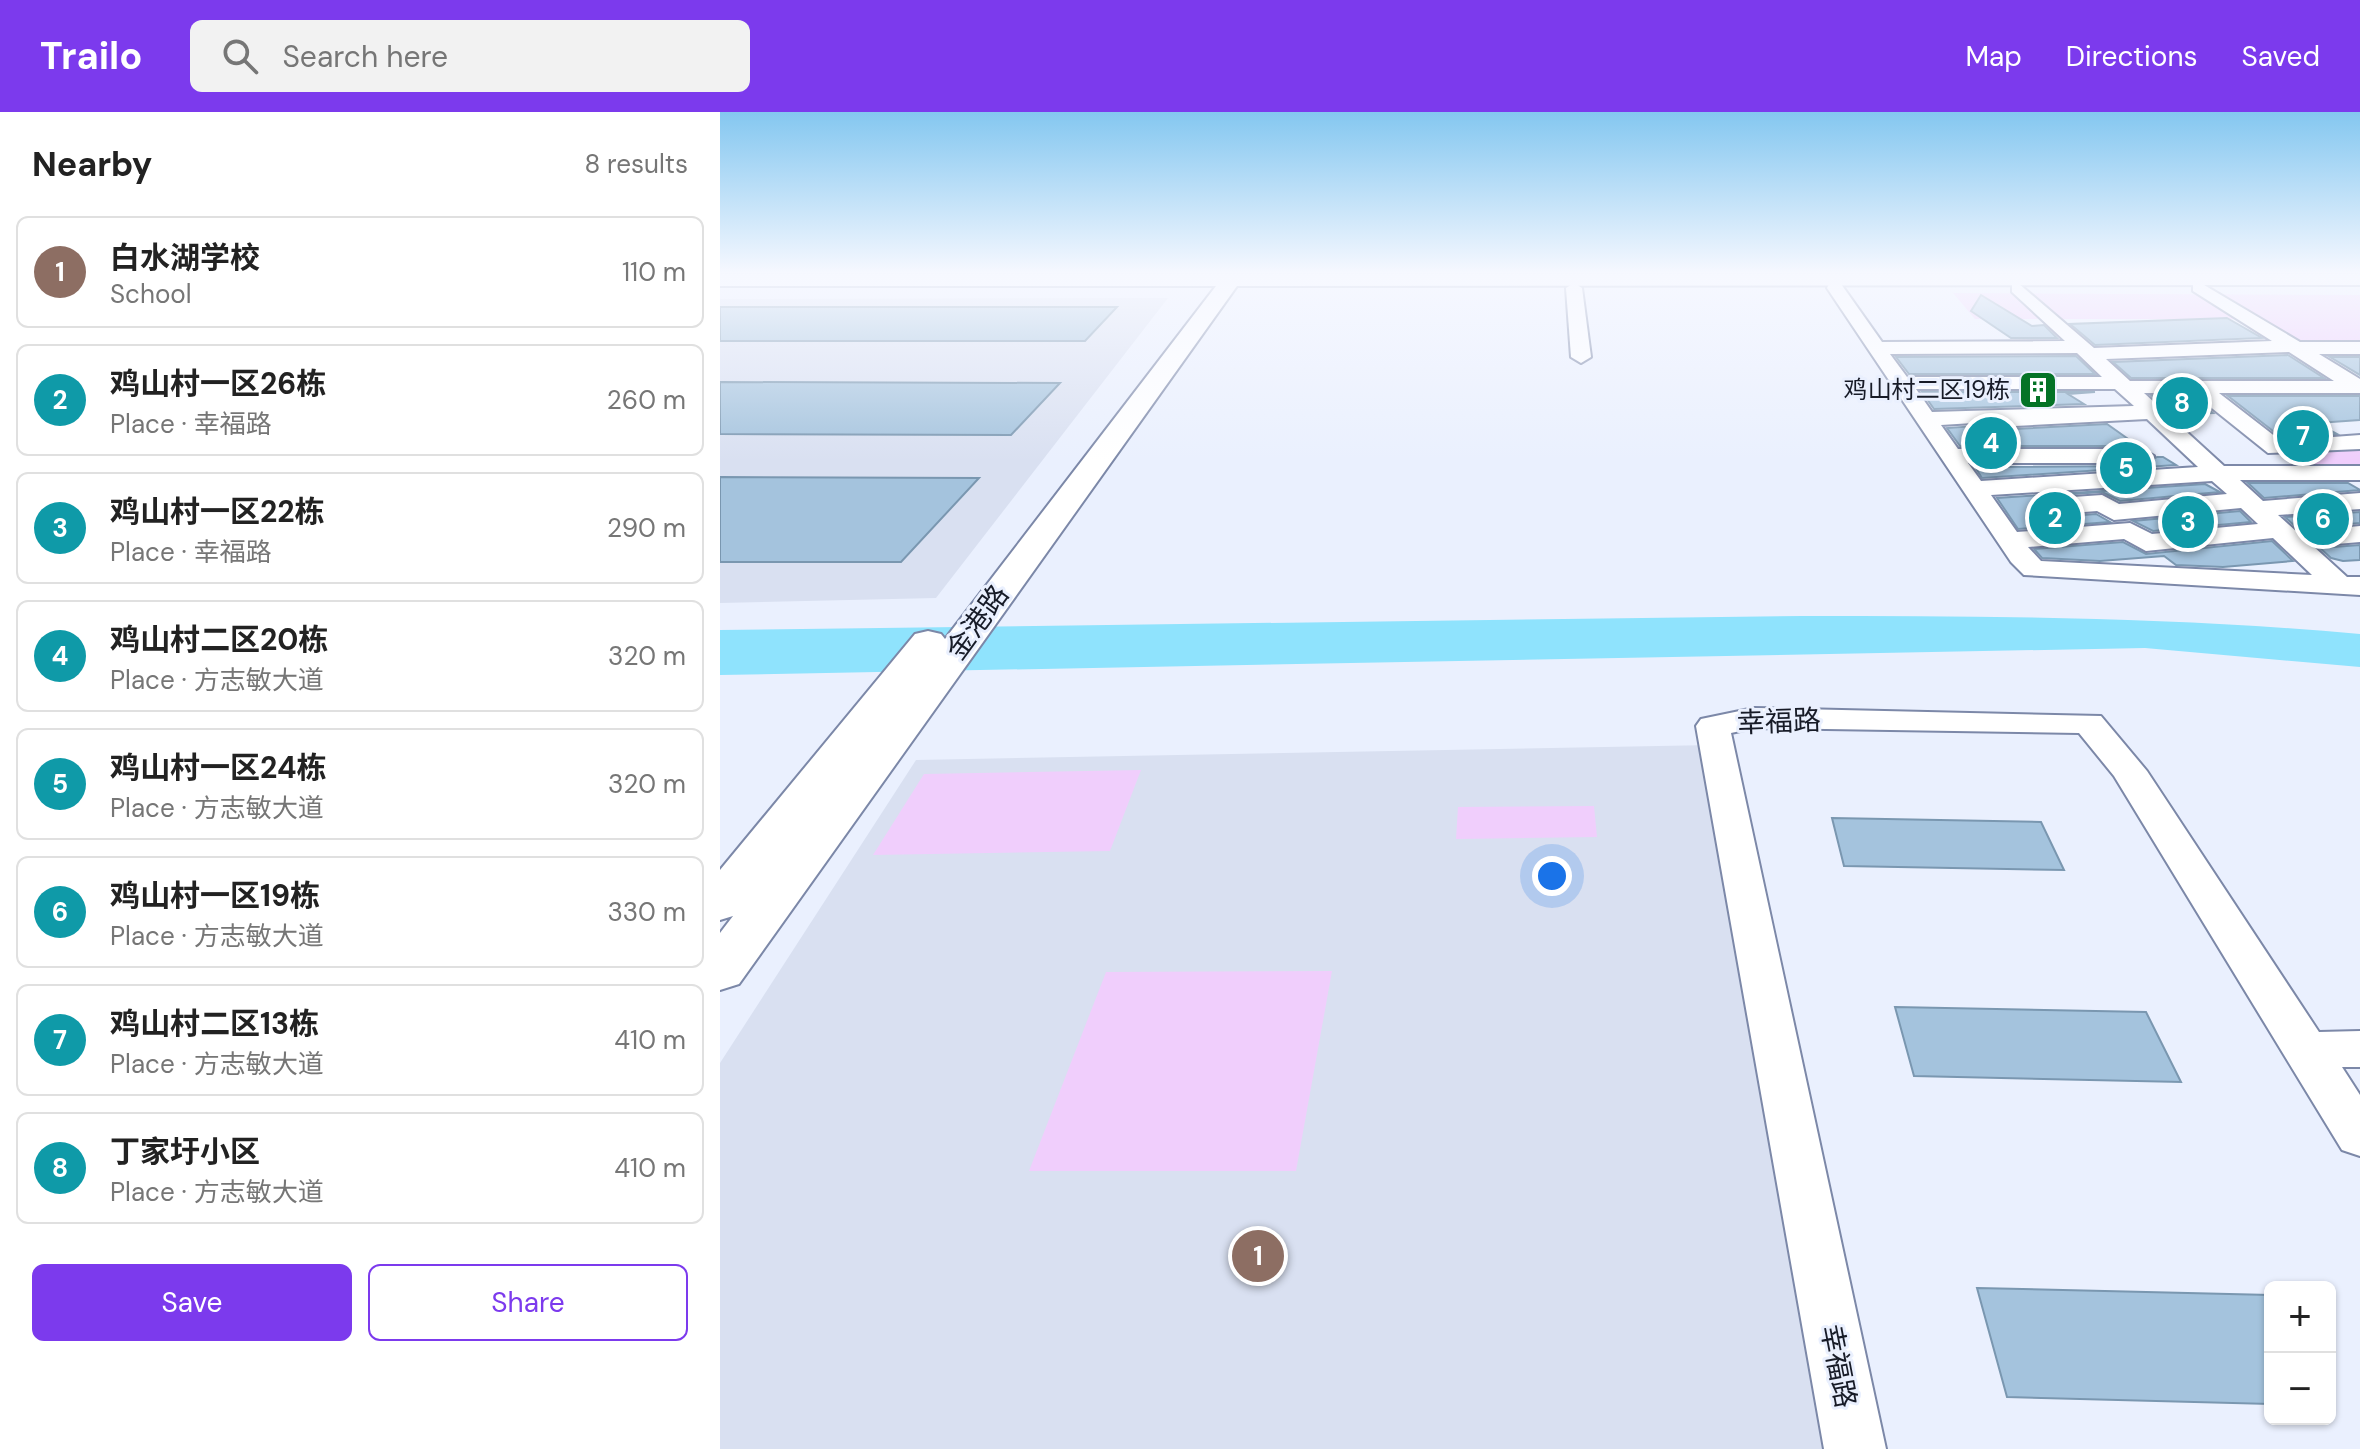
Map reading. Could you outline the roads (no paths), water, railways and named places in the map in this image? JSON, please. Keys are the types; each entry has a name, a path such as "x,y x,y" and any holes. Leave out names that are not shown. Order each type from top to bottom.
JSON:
{"main road":[{"name":"金港路","path":"720,971 900,701 1169,336"},
{"name":"金港路","path":"720,903 900,701"}],"street":[{"path":"1579,336 1581,357"},
{"path":"1869,336 1989,511 2034,569 2339,579 2360,564"},
{"path":"2070,336 2285,535 2339,579"},
{"path":"1914,401 1994,396 2002,402 2103,367 2156,336"},
{"path":"2277,336 2360,387"},
{"path":"2103,367 2294,347 2360,348"},
{"path":"1914,401 1978,360 1986,366 2326,367"},
{"path":"2103,367 2198,387 2360,387"},
{"path":"2198,387 2231,414 2256,421 2329,425 2342,431 2360,430"},
{"path":"2317,409 2360,387"},
{"path":"1914,401 2010,414 2015,419 2152,412"},
{"path":"1914,401 2172,431"},
{"path":"1914,401 2208,464 2360,473"},
{"path":"2256,421 2276,448 2360,442"},
{"path":"1975,489 2208,464"},
{"path":"1989,511 2102,503 2114,512 2360,501"},
{"path":"2010,540 2130,531 2146,543 2360,534"},
{"name":"幸福路","path":"1855,1449 1713,726 1754,718 2089,723 2129,771 2360,1136"},
{"path":"2306,1050 2360,1049"}],"water":[{"path":"1802,616 2151,621 2360,634 2360,667 2145,648 720,675 720,630"}],"place":[{"name":"鸡山村二区19栋","path":"2038,390"},
{"name":"丁家圩小区","path":"2182,403"},
{"name":"鸡山村二区13栋","path":"2303,436"},
{"name":"鸡山村二区20栋","path":"1991,443"},
{"name":"鸡山村一区24栋","path":"2126,468"},
{"name":"鸡山村一区26栋","path":"2055,518"},
{"name":"鸡山村一区19栋","path":"2323,519"},
{"name":"鸡山村一区22栋","path":"2188,522"},
{"name":"白水湖学校","path":"1258,1256"}]}
